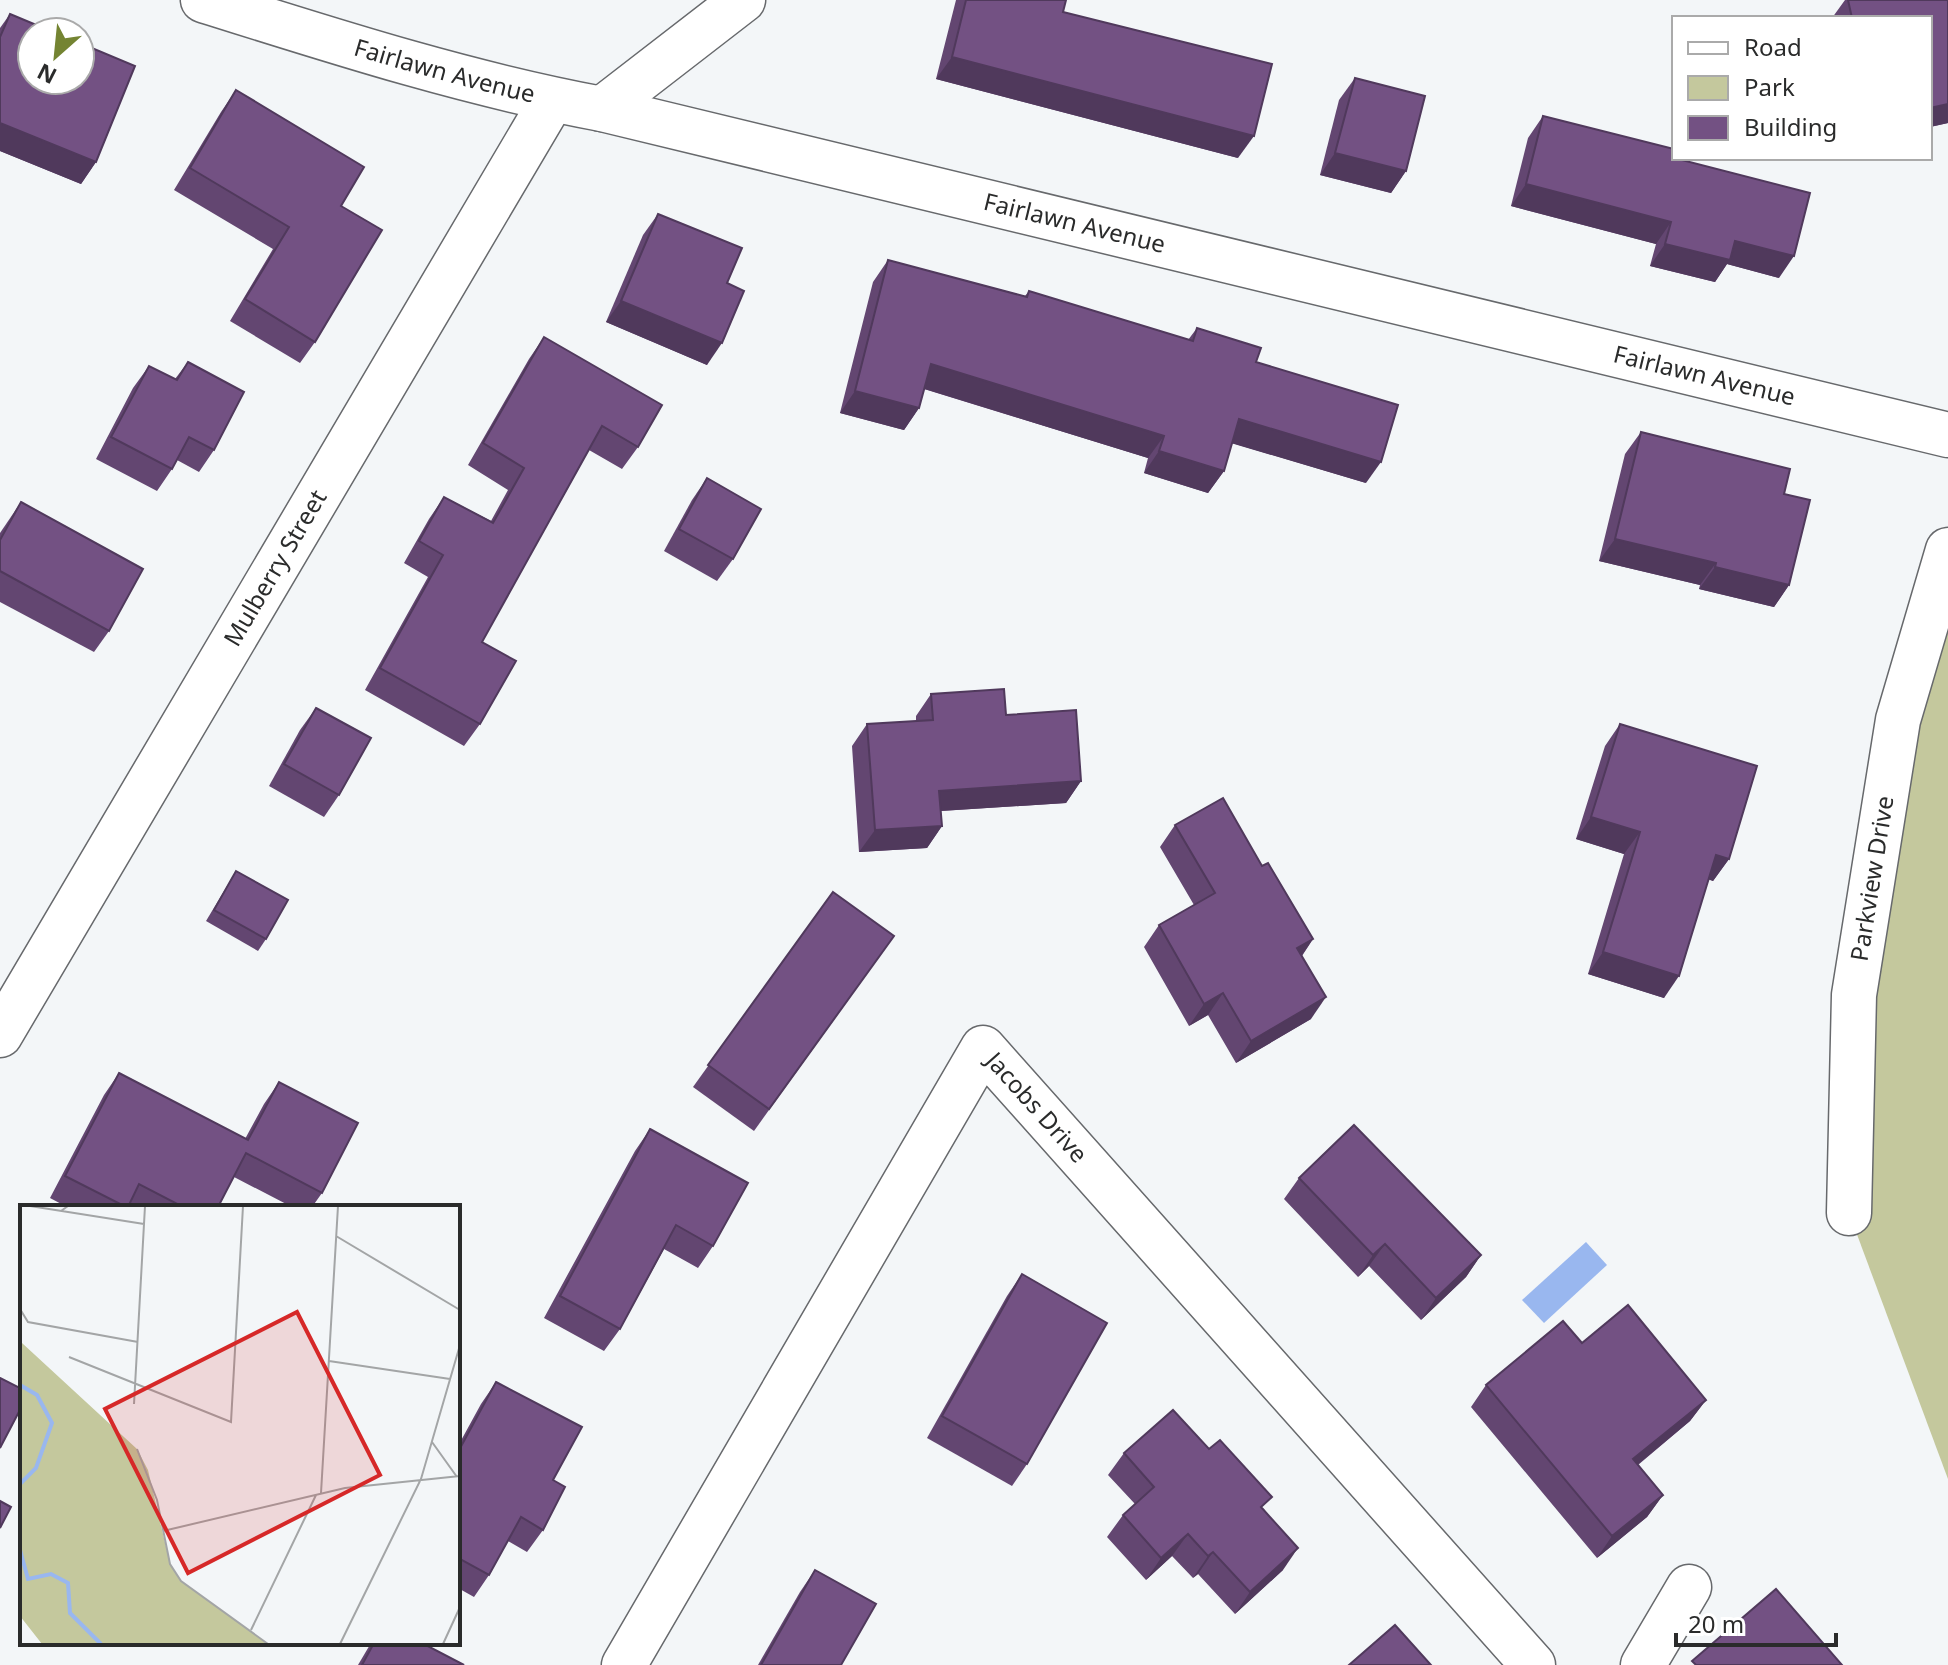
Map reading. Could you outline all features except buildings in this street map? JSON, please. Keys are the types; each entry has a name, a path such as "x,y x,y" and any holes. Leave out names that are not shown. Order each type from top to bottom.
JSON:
{"street":[{"name":"Fairlawn Avenue","path":"203,0 340,43 552,100 602,109 1948,435"},
{"path":"602,109 743,0"},
{"name":"Mulberry Street","path":"0,1035 552,100"},
{"name":"Parkview Drive","path":"1849,1213 1854,995 1898,720 1948,550"},
{"name":"Jacobs Drive","path":"624,1665 983,1048 1533,1665"},
{"path":"1643,1665 1689,1587"}],"green space":[{"path":"1948,550 1948,1479 1849,1213 1854,995"}],"water":[{"path":"1586,1242 1607,1265 1544,1323 1522,1300"}]}
